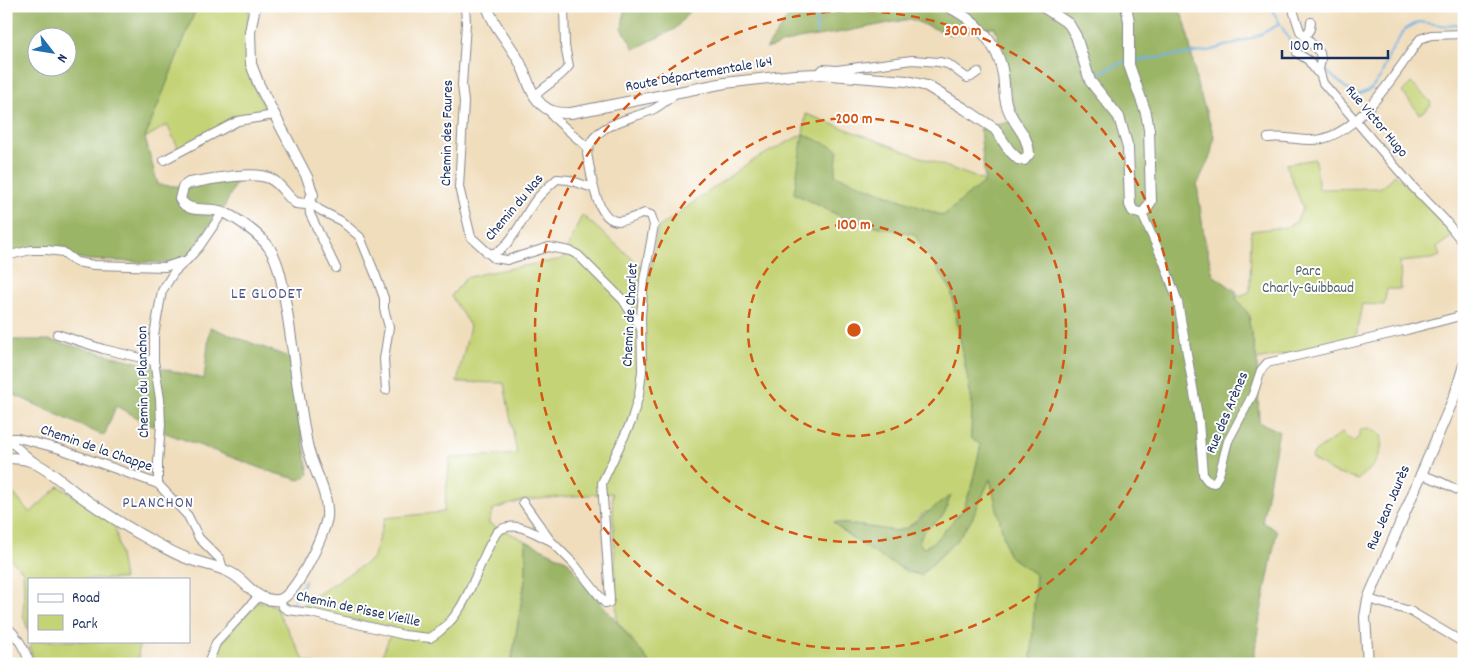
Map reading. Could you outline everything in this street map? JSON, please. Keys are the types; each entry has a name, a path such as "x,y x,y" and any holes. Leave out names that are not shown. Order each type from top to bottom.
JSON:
{"street":[{"path":"255,6 250,32 251,64 259,85 307,177 312,191 309,202 310,214 336,268"},
{"name":"Chemin des Faures","path":"465,6 466,23 462,85 464,102 459,187 472,237 488,253"},
{"path":"488,6 502,35 514,51 534,97 588,148 599,132 614,124 652,110 672,97 672,93"},
{"path":"534,97 542,88 562,75 569,66 565,46 564,6"},
{"name":"Route Départementale 164","path":"550,111 571,113 747,80 818,74 907,82 927,86 966,108 995,130 1018,159 1024,160 1029,154 1029,144 1025,135 1012,118 1007,106 1003,75 992,45 981,29 960,13 946,6"},
{"path":"1042,6 1069,24 1076,36 1088,77 1119,117 1128,148 1130,204 1133,211 1142,214 1151,201 1149,130 1146,113 1129,62 1129,21 1126,6"},
{"path":"1294,6 1294,13 1302,34 1320,53 1320,72"},
{"path":"1302,34 1310,29 1311,22"},
{"path":"1268,138 1280,137 1312,140 1323,138 1347,128 1356,121 1376,98 1420,39 1431,35 1464,34"},
{"name":"Rue Victor Hugo","path":"1297,52 1308,60 1316,71 1320,72 1323,83 1464,244"},
{"path":"818,74 823,69 837,70 912,60 948,64 967,78 978,72"},
{"path":"164,160 238,122 274,115"},
{"name":"Chemin de Charlet","path":"550,540 574,564 605,603 608,604 610,599 602,483 634,413 639,395 642,371 644,280 654,225 651,215 645,213 621,222 609,217 601,208 593,188 587,154 588,148"},
{"path":"6,438 25,452 39,466 116,520 154,542 187,559 234,574 259,596 278,600 287,596 307,566 325,526 327,516 326,502 308,448 299,406 286,304 279,271 270,248 237,220 223,212 211,209 188,208 180,200 183,187 189,183 258,175 270,178 296,203 301,205 309,202"},
{"name":"Chemin du Nas","path":"488,253 496,253 504,246 512,237 534,202 557,179 569,180 593,188"},
{"path":"309,202 341,221 360,237 376,276 384,298 384,309 389,326 384,359 386,390"},
{"name":"Chemin du Planchon","path":"158,484 161,425 160,399 154,361 154,335 162,290 174,272 188,260 223,212"},
{"name":"Rue des Arènes","path":"1142,214 1163,260 1178,302 1199,422 1203,474 1205,479 1210,482 1214,483 1217,481 1228,441 1253,394 1261,370 1267,364 1464,315"},
{"path":"488,253 494,258 507,260 549,247 570,251 578,255 623,300 642,329"},
{"path":"6,256 31,250 47,250 62,252 76,262 94,265 165,267 188,260"},
{"path":"56,334 103,349 154,361"},
{"name":"Rue Jean Jaurès","path":"1368,664 1365,617 1368,599 1455,395 1463,367"},
{"name":"Chemin de la Chappe","path":"6,438 18,438 60,449 158,484 188,516 199,538 220,559 223,569"},
{"path":"6,458 17,458 39,466"},
{"path":"1420,474 1464,493"},
{"path":"523,502 550,540"},
{"name":"Chemin de Pisse Vieille","path":"278,600 288,610 311,613 404,635 430,638 446,626 462,607 497,532 502,528 513,525 550,540"},
{"path":"208,664 216,642 259,596"},
{"path":"1368,599 1410,611 1464,643"},
{"path":"6,626 14,633 30,664"}],"green space":[{"path":"6,6 197,6 145,138 158,185 192,187 237,180 224,208 215,216 189,256 170,263 89,260 74,257 62,248 35,248 6,253"},
{"path":"197,6 249,6 246,49 252,83 268,115 238,119 179,149 167,125 145,138"},
{"path":"625,6 694,6 675,29 634,49 622,28"},
{"path":"796,6 1178,6 1186,25 1197,84 1214,136 1211,154 1197,185 1204,236 1213,275 1237,292 1236,298 1250,316 1249,323 1257,360 1259,422 1279,431 1262,522 1277,531 1253,664 1029,664 1031,659 1036,575 1008,555 990,479 972,519 956,541 921,575 899,567 874,553 833,522 896,531 907,528 951,495 946,511 923,532 919,542 923,548 933,543 963,510 971,488 981,445 971,438 972,402 951,289 914,234 848,220 794,193 803,134 838,149 835,175 943,216 985,181 980,129 1017,120 995,27 951,35 910,19 798,39 766,49"},
{"path":"1411,83 1430,101 1431,105 1420,114 1402,92"},
{"path":"806,114 985,181 943,216 834,175 804,134 794,193 848,220 914,234 951,289 972,402 971,437 981,445 971,488 963,510 933,543 923,548 919,542 924,529 944,514 925,512 907,528 896,531 834,522 845,533 907,572 921,575 956,541 972,519 990,478 1008,555 1036,575 1031,659 1029,664 651,664 617,621 612,493 525,500 494,509 488,523 526,541 526,575 511,664 379,664 393,627 295,609 372,559 385,518 444,512 450,458 517,454 504,383 457,382 470,326 451,296 466,278 563,259 582,215 650,274 658,228 748,163 803,134"},
{"name":"Parc Charly-Guibbaud","path":"1315,159 1319,189 1379,188 1388,183 1395,174 1453,236 1437,247 1440,256 1431,259 1400,262 1401,289 1387,289 1384,305 1362,304 1356,337 1316,348 1257,360 1249,323 1236,297 1250,292 1251,231 1286,227 1296,222 1303,208 1286,164"},
{"path":"210,327 291,358 294,390 309,474 300,480 274,473 166,433 116,406 104,436 6,391 6,340 49,340 204,379"},
{"path":"1367,428 1381,435 1381,447 1373,466 1358,480 1332,472 1311,458 1315,452 1343,432 1348,439 1353,441 1359,436 1359,431"},
{"path":"59,486 115,524 124,578 28,578 28,630 23,615 23,571 6,555 6,487 30,513"},
{"path":"526,541 566,560 651,664 511,664 526,575"},
{"path":"259,601 275,606 304,660 316,664 212,664 226,637"},
{"path":"32,642 139,642 138,664 35,664 30,649"}],"waterway":[{"path":"1270,6 1291,43 1307,55"},
{"path":"816,33 818,9"},
{"path":"1322,67 1347,89 1358,95 1371,89 1381,76 1390,53 1405,29 1419,22 1448,26 1464,23"},
{"path":"1134,61 1209,51 1255,37 1280,24"},
{"path":"1092,76 1124,62"},
{"path":"288,607 293,603 305,581"}],"district":[{"name":"LE GLODET","path":"267,294"},
{"name":"PLANCHON","path":"158,503"}]}
